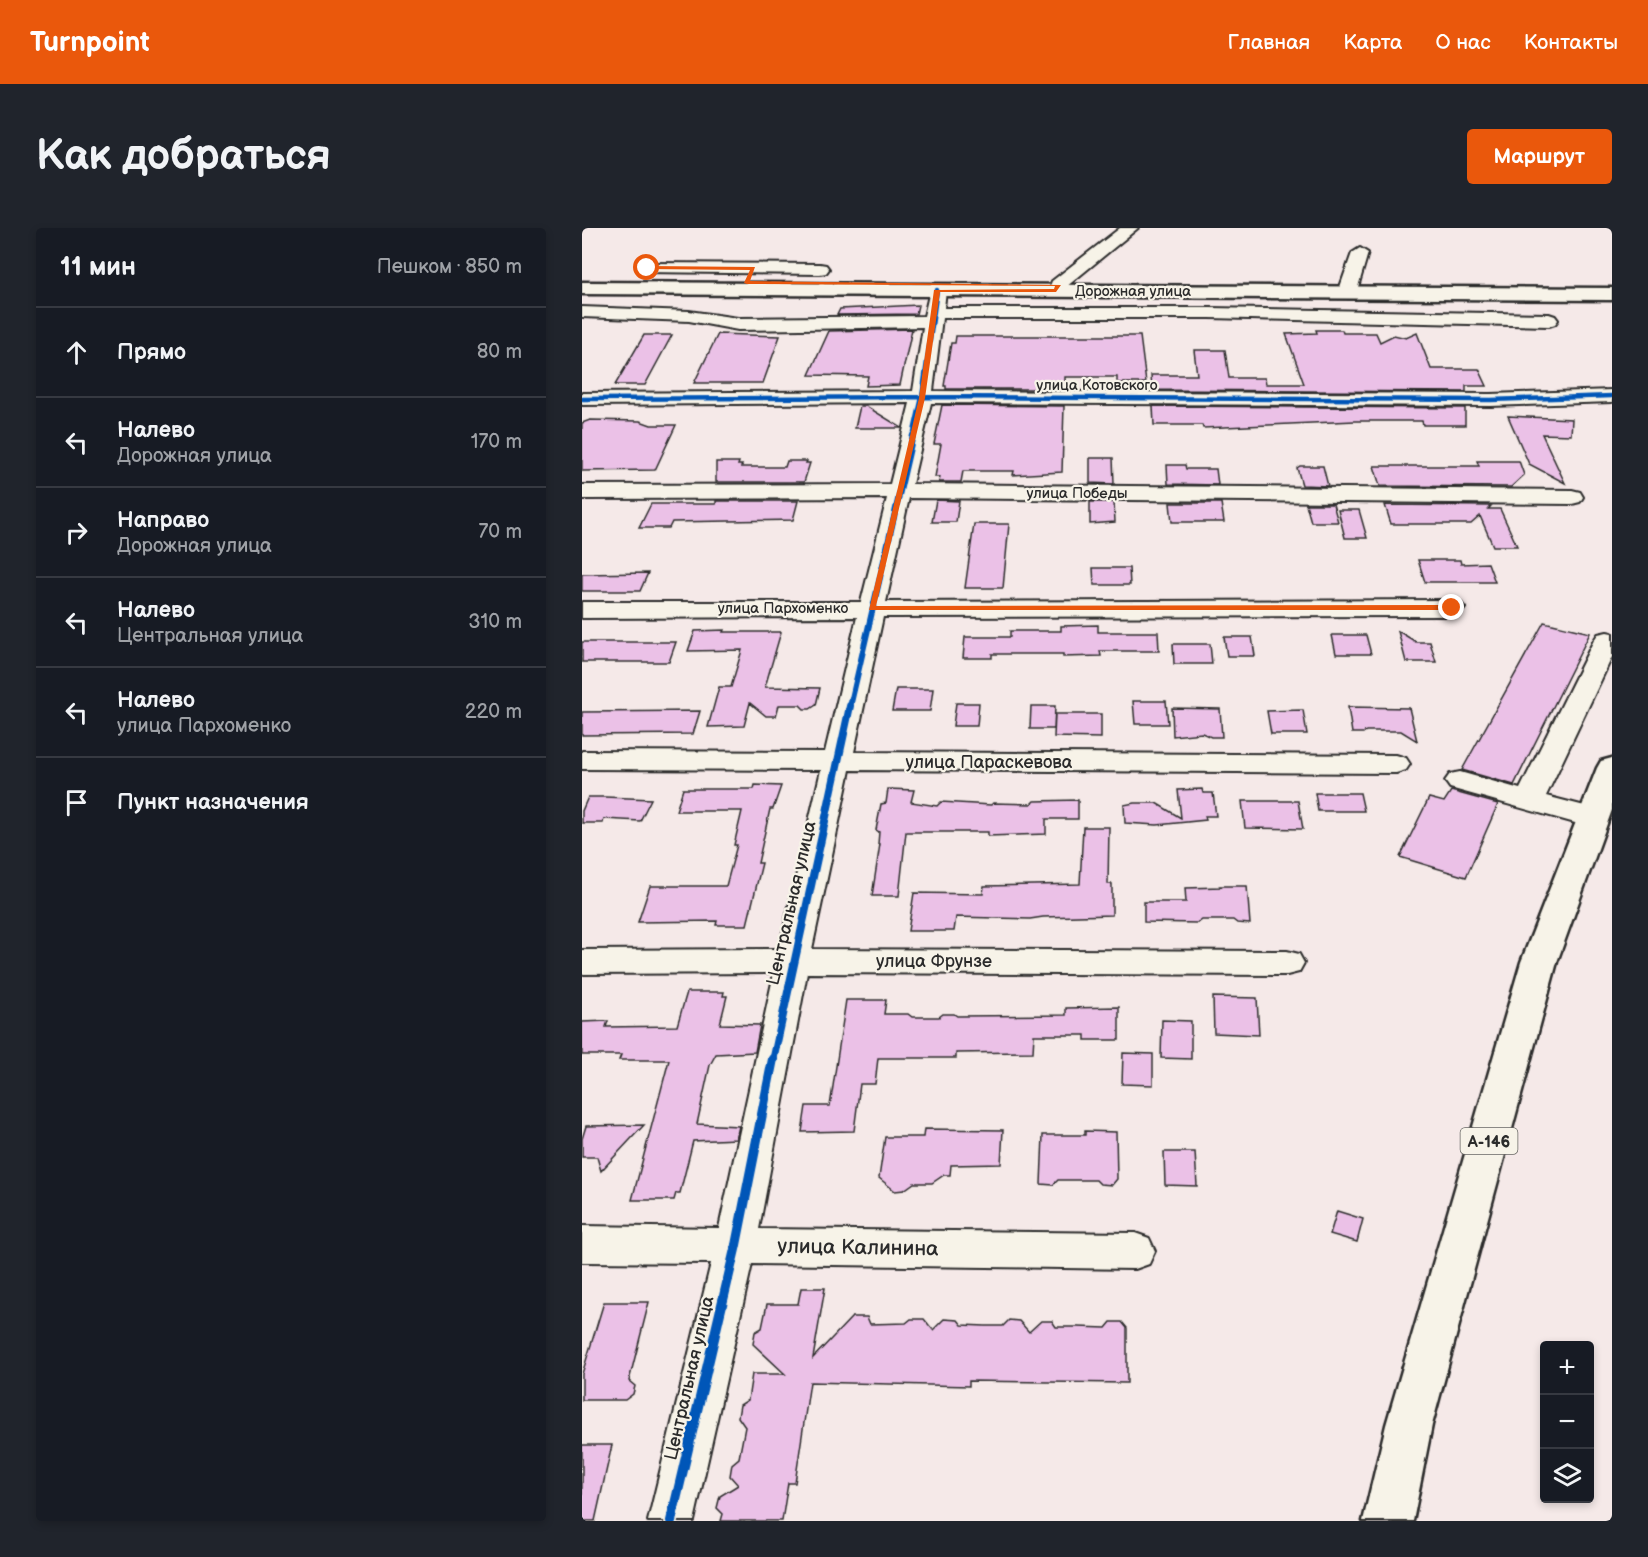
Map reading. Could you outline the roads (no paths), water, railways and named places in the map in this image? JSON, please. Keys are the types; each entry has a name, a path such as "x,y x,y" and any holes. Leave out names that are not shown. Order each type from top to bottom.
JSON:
{"main road":[{"name":"Дорожная улица","path":"582,282 642,275 750,276 1057,288 1612,294"},
{"name":"Дорожная улица","path":"582,288 935,308 1057,288 1612,287"},
{"name":"А-146","path":"1411,1521 1432,1421 1557,967 1603,815 1612,768"},
{"name":"А-146","path":"1388,1521 1409,1425 1539,962 1603,815"}],"street":[{"path":"1057,288 1130,228"},
{"path":"642,275 657,251"},
{"path":"1349,286 1360,253"},
{"path":"750,276 820,269"},
{"path":"582,312 689,316 723,322 758,324 935,308 1549,320"},
{"name":"Центральная улица","path":"671,1521 736,1245 793,961 872,608 902,491 922,398 935,308"},
{"name":"улица Котовского","path":"582,399 1491,400 1612,396"},
{"name":"улица Победы","path":"582,492 902,491 1572,497"},
{"name":"улица Пархоменко","path":"582,610 1452,608"},
{"path":"1529,801 1607,640 1612,641"},
{"name":"улица Параскевова","path":"582,760 1396,764"},
{"path":"1460,782 1529,801 1603,815"},
{"name":"улица Фрунзе","path":"582,963 793,961 1287,963"},
{"name":"улица Калинина","path":"582,1244 1135,1251"}]}
